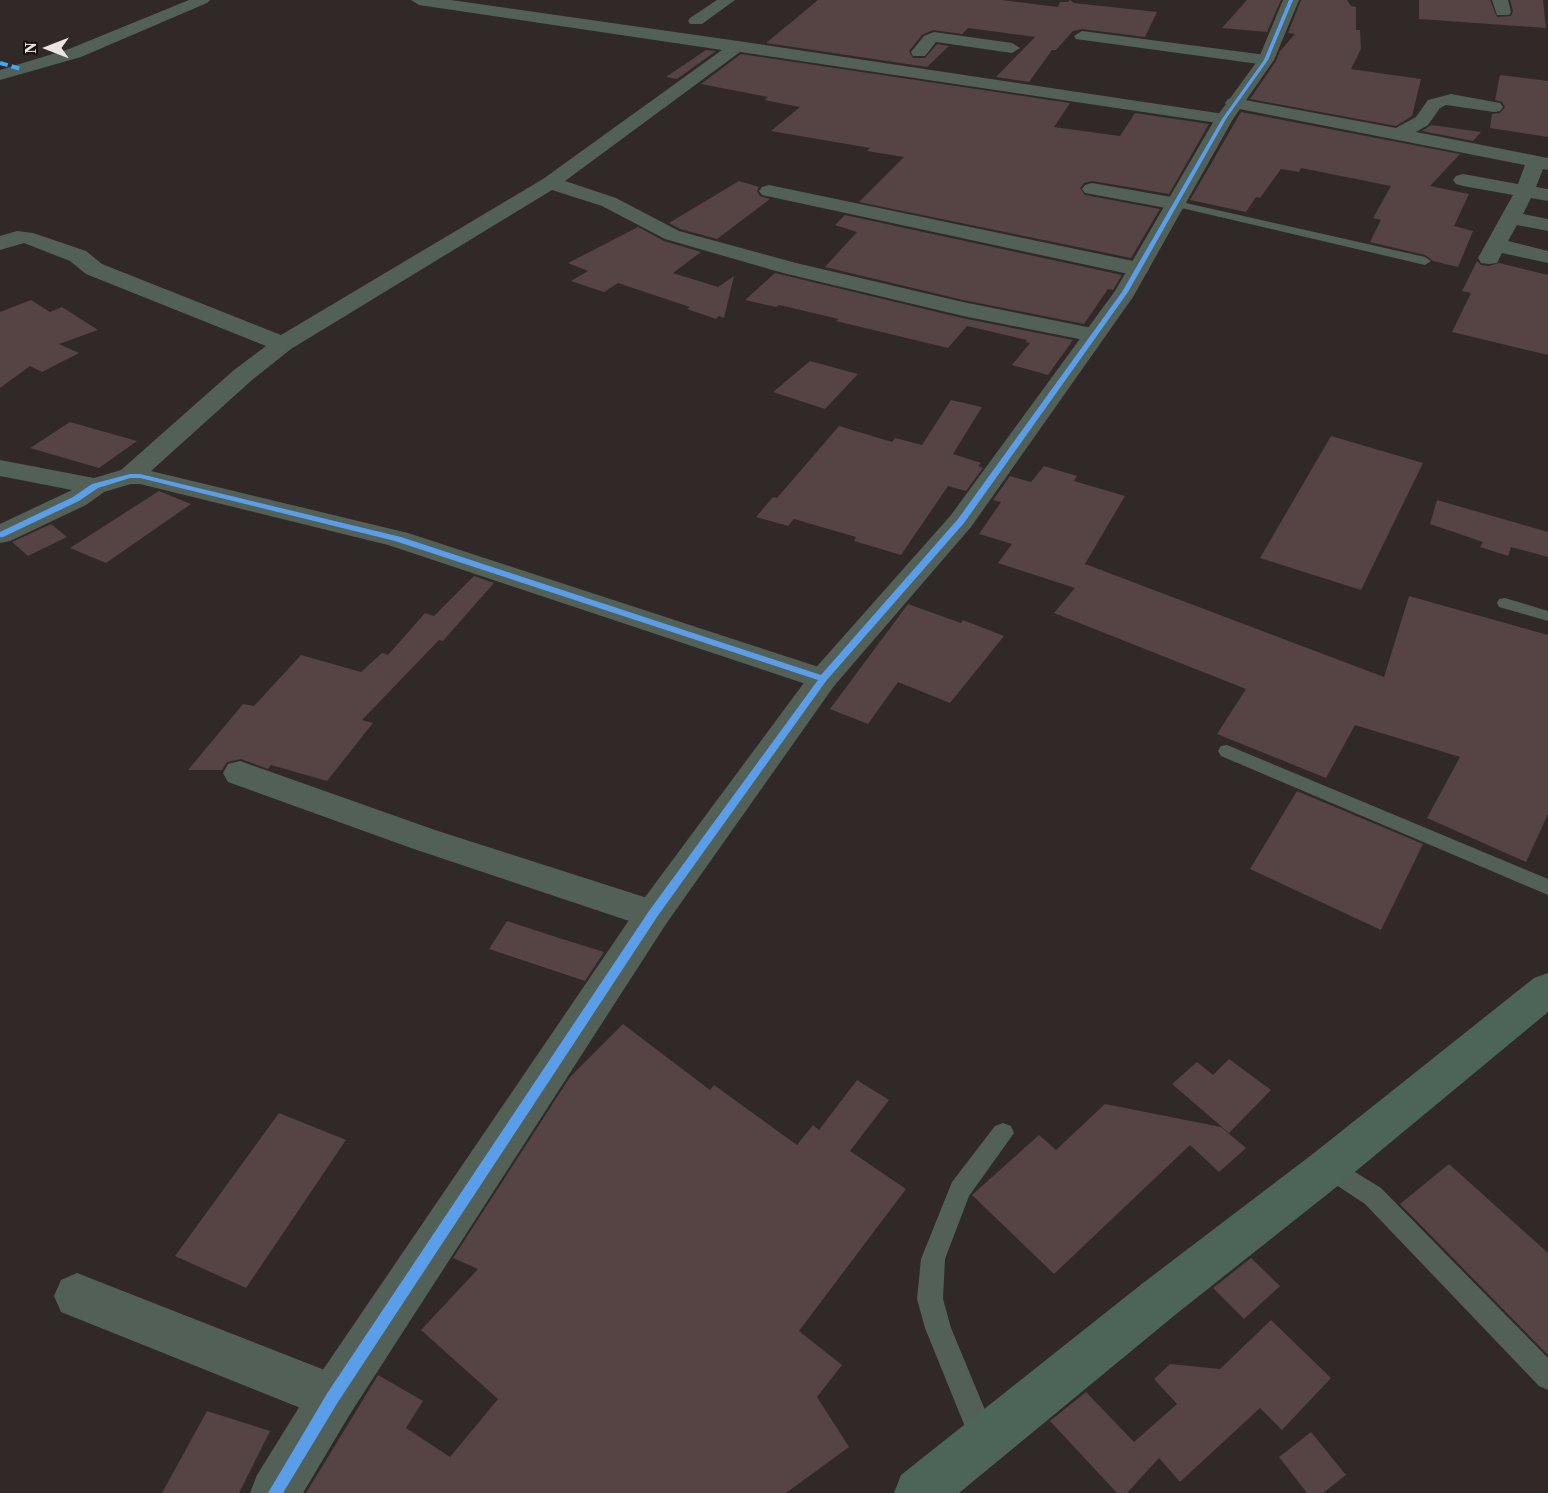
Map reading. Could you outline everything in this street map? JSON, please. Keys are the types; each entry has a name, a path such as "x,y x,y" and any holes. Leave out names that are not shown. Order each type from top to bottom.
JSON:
{"main road":[{"path":"919,1493 1159,1299 1329,1167 1548,989"}],"street":[{"path":"0,75 75,53 202,0"},
{"path":"419,0 446,2 738,46 995,73 1229,111 1399,134 1542,163 1493,251 1548,257"},
{"path":"675,38 727,0"},
{"path":"275,1493 333,1397 653,914 823,680 962,521 1125,291 1229,111 1266,60 1291,0"},
{"path":"696,21 719,25"},
{"path":"1082,36 1266,60"},
{"path":"919,52 934,37 1017,41 995,73"},
{"path":"130,477 243,375 283,344 550,183 738,46"},
{"path":"899,50 938,55"},
{"path":"0,63 21,69"},
{"path":"1399,134 1422,121 1434,104 1442,100 1451,99 1494,106"},
{"path":"1463,180 1548,195"},
{"path":"550,183 609,201 672,235 791,268 963,309 1094,335"},
{"path":"1094,187 1177,204"},
{"path":"769,191 1138,269"},
{"path":"1510,218 1548,225"},
{"path":"0,244 16,237 26,237 78,256 94,269 283,344"},
{"path":"0,468 95,486"},
{"path":"0,535 76,499 95,486 140,476 398,539 823,680"},
{"path":"240,773 423,839 653,914"},
{"path":"77,1296 333,1397"}],"lane":[{"path":"1177,204 1425,261"},
{"path":"1505,603 1548,616"},
{"path":"1227,751 1548,887"},
{"path":"985,1441 938,1328 930,1299 933,1259 960,1190 1003,1133"},
{"path":"1329,1167 1373,1196 1548,1377"}],"building":[{"path":"818,0 1002,0 1058,7 1060,2 1070,0 1074,3 1157,12 1145,37 1082,29 1073,31 1056,50 1052,50 1029,82 996,77 1035,37 968,28 962,34 933,30 922,35 909,51 913,58 925,58 937,44 949,46 927,67 766,43"},
{"path":"1247,0 1281,0 1267,32 1222,28"},
{"path":"1301,0 1347,0 1351,6 1356,7 1356,30 1360,30 1361,49 1351,69 1421,79 1412,116 1396,126 1250,99 1276,61 1280,51 1295,34 1288,33"},
{"path":"1419,0 1490,0 1497,17 1511,16 1513,11 1510,0 1543,0 1546,28 1419,19"},
{"path":"706,50 716,51 677,79 666,77"},
{"path":"741,54 1070,103 1054,127 1120,136 1135,113 1209,124 1169,194 1092,181 1084,183 1080,188 1085,195 1160,209 1131,258 859,202 904,157 867,151 870,148 771,131 800,107 764,100 768,97 701,84"},
{"path":"1500,75 1548,81 1548,137 1490,128 1492,114 1500,113 1505,107 1502,102 1495,100"},
{"path":"1241,112 1460,154 1430,186 1469,194 1454,226 1473,231 1458,267 1433,261 1425,255 1370,242 1381,220 1373,218 1391,186 1301,168 1299,172 1281,169 1260,198 1256,197 1246,212 1190,200"},
{"path":"1431,125 1481,132 1473,141 1422,131"},
{"path":"739,181 759,187 757,191 760,196 770,199 717,239 680,229 669,223"},
{"path":"845,215 1122,275 1113,290 1108,289 1084,324 963,300 825,267 857,232 835,225"},
{"path":"638,227 664,241 701,252 673,273 718,287 734,276 724,318 719,316 716,319 687,309 690,307 618,283 604,292 571,281 588,271 568,263"},
{"path":"1477,261 1481,265 1489,266 1499,263 1548,275 1548,355 1452,332 1471,293 1462,291"},
{"path":"775,273 962,318 1073,340 1048,375 1012,365 1030,343 1025,342 1027,340 967,326 948,348 836,321 839,319 779,305 776,307 745,300"},
{"path":"31,300 50,312 62,307 98,330 59,344 79,353 42,372 30,366 0,388 0,312"},
{"path":"810,361 858,374 825,409 773,392"},
{"path":"951,400 982,407 953,454 981,463 978,466 983,468 966,491 948,486 901,555 854,541 856,537 794,519 788,526 756,517 773,497 777,498 839,426 892,442 895,438 922,445"},
{"path":"70,422 137,441 99,468 30,448"},
{"path":"1331,436 1423,463 1361,590 1260,558"},
{"path":"1044,466 1077,476 1074,481 1125,496 1085,564 1384,677 1409,596 1548,635 1548,814 1526,862 1427,818 1460,757 1355,725 1326,778 1217,734 1246,689 1054,613 1075,588 998,563 1012,544 979,534 1001,502 993,500 1010,476 1031,482"},
{"path":"159,491 191,504 106,563 70,548"},
{"path":"1437,500 1548,532 1548,557 1511,547 1508,556 1480,547 1483,542 1430,524"},
{"path":"51,524 67,537 28,556 12,542"},
{"path":"474,576 494,583 443,641 439,640 362,720 373,723 327,781 271,765 268,769 241,759 227,762 222,770 188,770 243,704 254,706 301,655 361,672 382,653 388,655 425,613 434,616"},
{"path":"908,604 961,623 963,620 1004,636 950,703 898,682 868,724 830,709"},
{"path":"1297,791 1423,844 1381,930 1250,869"},
{"path":"507,921 604,952 585,981 489,949"},
{"path":"623,1024 710,1090 714,1085 797,1145 813,1125 819,1130 857,1080 889,1100 850,1151 906,1189 799,1331 842,1365 817,1397 849,1447 786,1493 306,1493 378,1375 423,1401 406,1428 450,1457 498,1399 421,1330 478,1269 453,1258 570,1077"},
{"path":"1229,1059 1271,1090 1229,1133 1172,1084 1197,1062 1213,1075"},
{"path":"1105,1104 1221,1127 1246,1148 1219,1172 1190,1145 1054,1274 972,1195 1039,1135 1056,1150"},
{"path":"279,1113 346,1140 246,1288 175,1256"},
{"path":"1449,1164 1548,1253 1548,1355 1400,1204"},
{"path":"1251,1258 1280,1286 1244,1319 1213,1288"},
{"path":"1271,1320 1331,1378 1282,1430 1260,1408 1180,1482 1159,1458 1127,1493 1117,1493 1050,1421 1086,1392 1134,1442 1177,1404 1154,1379 1170,1364 1220,1369"},
{"path":"207,1411 270,1431 239,1493 162,1493"},
{"path":"1311,1432 1346,1475 1323,1493 1307,1493 1279,1457"}],"marked path":[{"path":"0,63 21,69"}],"cycle path":[{"path":"275,1493 333,1397 653,914 823,679 961,521 1125,292 1224,119 1266,60 1291,0"},
{"path":"0,535 76,499 95,486 130,476 140,476 398,539 823,679"}]}
